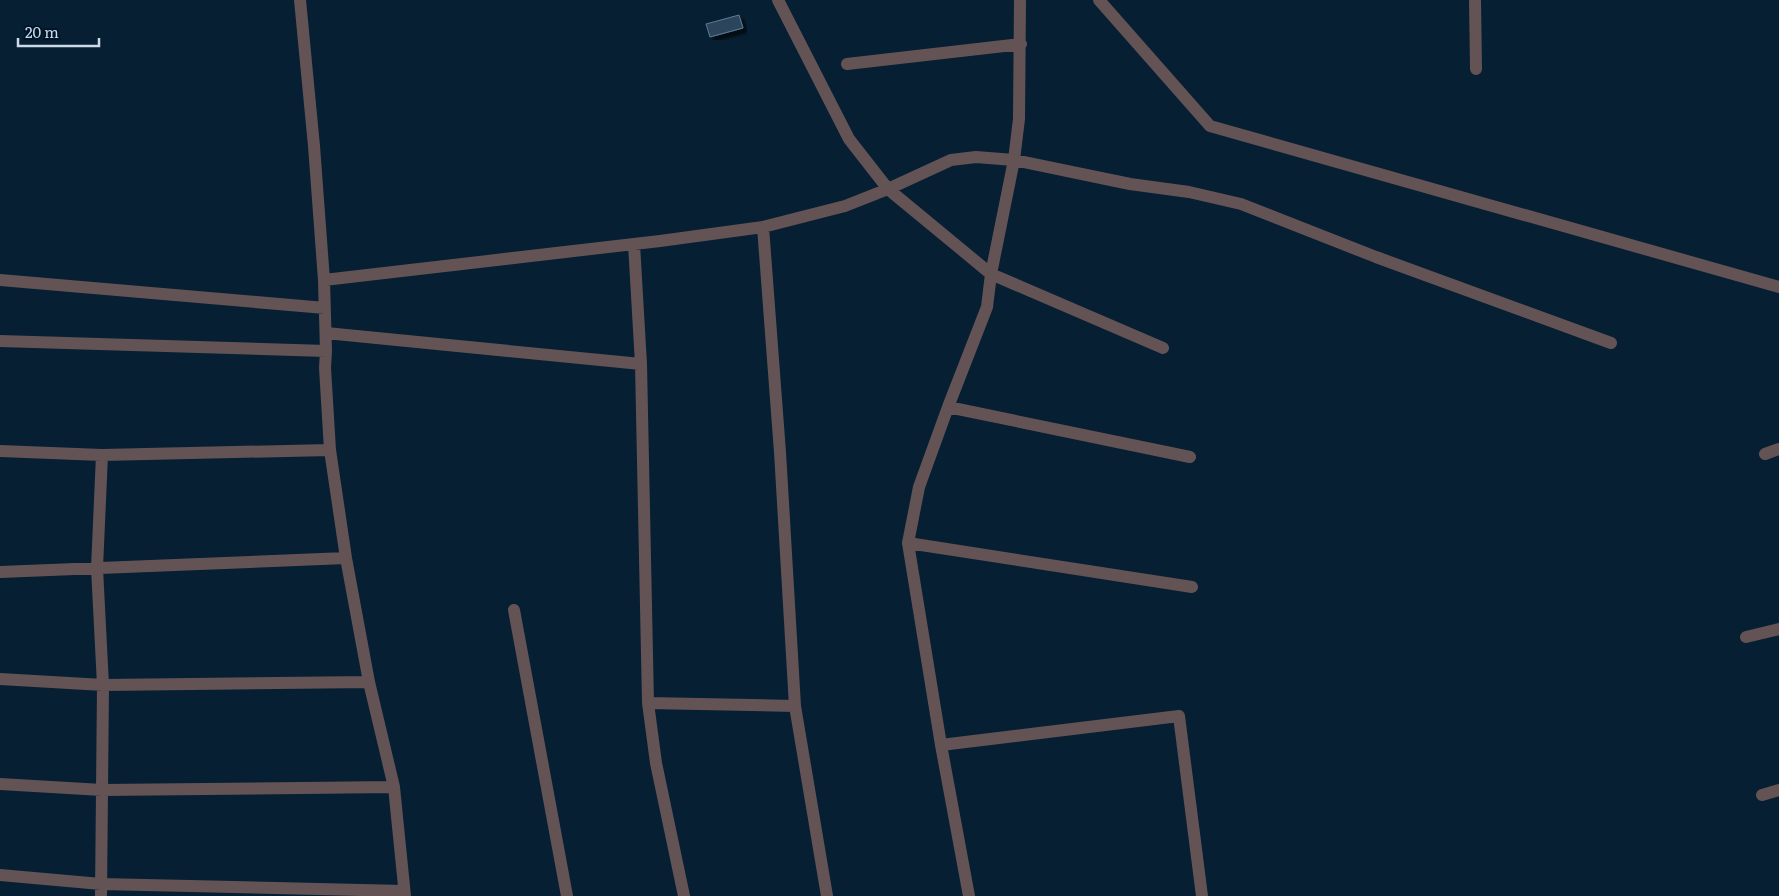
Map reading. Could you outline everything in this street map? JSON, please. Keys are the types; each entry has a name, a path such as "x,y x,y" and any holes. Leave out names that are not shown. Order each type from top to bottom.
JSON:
{"street":[{"path":"0,875 101,890 405,893 394,787 369,682 346,558 330,450 325,368 324,280 300,0"},
{"path":"778,0 849,139 888,189 991,274 1163,348"},
{"path":"969,896 941,745 908,543 920,487 948,407 987,307 991,274 1014,160 1019,119 1020,0"},
{"path":"1099,0 1210,126 1779,287"},
{"path":"1476,0 1476,69"},
{"path":"847,64 1020,44"},
{"path":"324,280 763,227 844,206 888,189 951,160 976,157 1014,160 1130,184 1189,192 1241,204 1376,257 1611,342"},
{"path":"763,227 780,452 795,706 827,896"},
{"path":"634,244 641,364 648,703 656,763 684,896"},
{"path":"0,280 325,308"},
{"path":"326,333 641,364"},
{"path":"0,341 326,351"},
{"path":"948,407 1190,457"},
{"path":"1765,454 1779,449"},
{"path":"0,451 102,455 330,450"},
{"path":"101,890 103,684 97,568 102,455"},
{"path":"908,543 1192,586"},
{"path":"0,572 346,558"},
{"path":"514,610 567,896"},
{"path":"1746,637 1779,629"},
{"path":"0,679 103,684 369,682"},
{"path":"648,703 795,706"},
{"path":"941,745 1180,716 1202,896"},
{"path":"0,784 102,790 394,787"},
{"path":"1762,795 1779,790"}],"building":[{"path":"739,15 743,28 710,37 706,24"}]}
